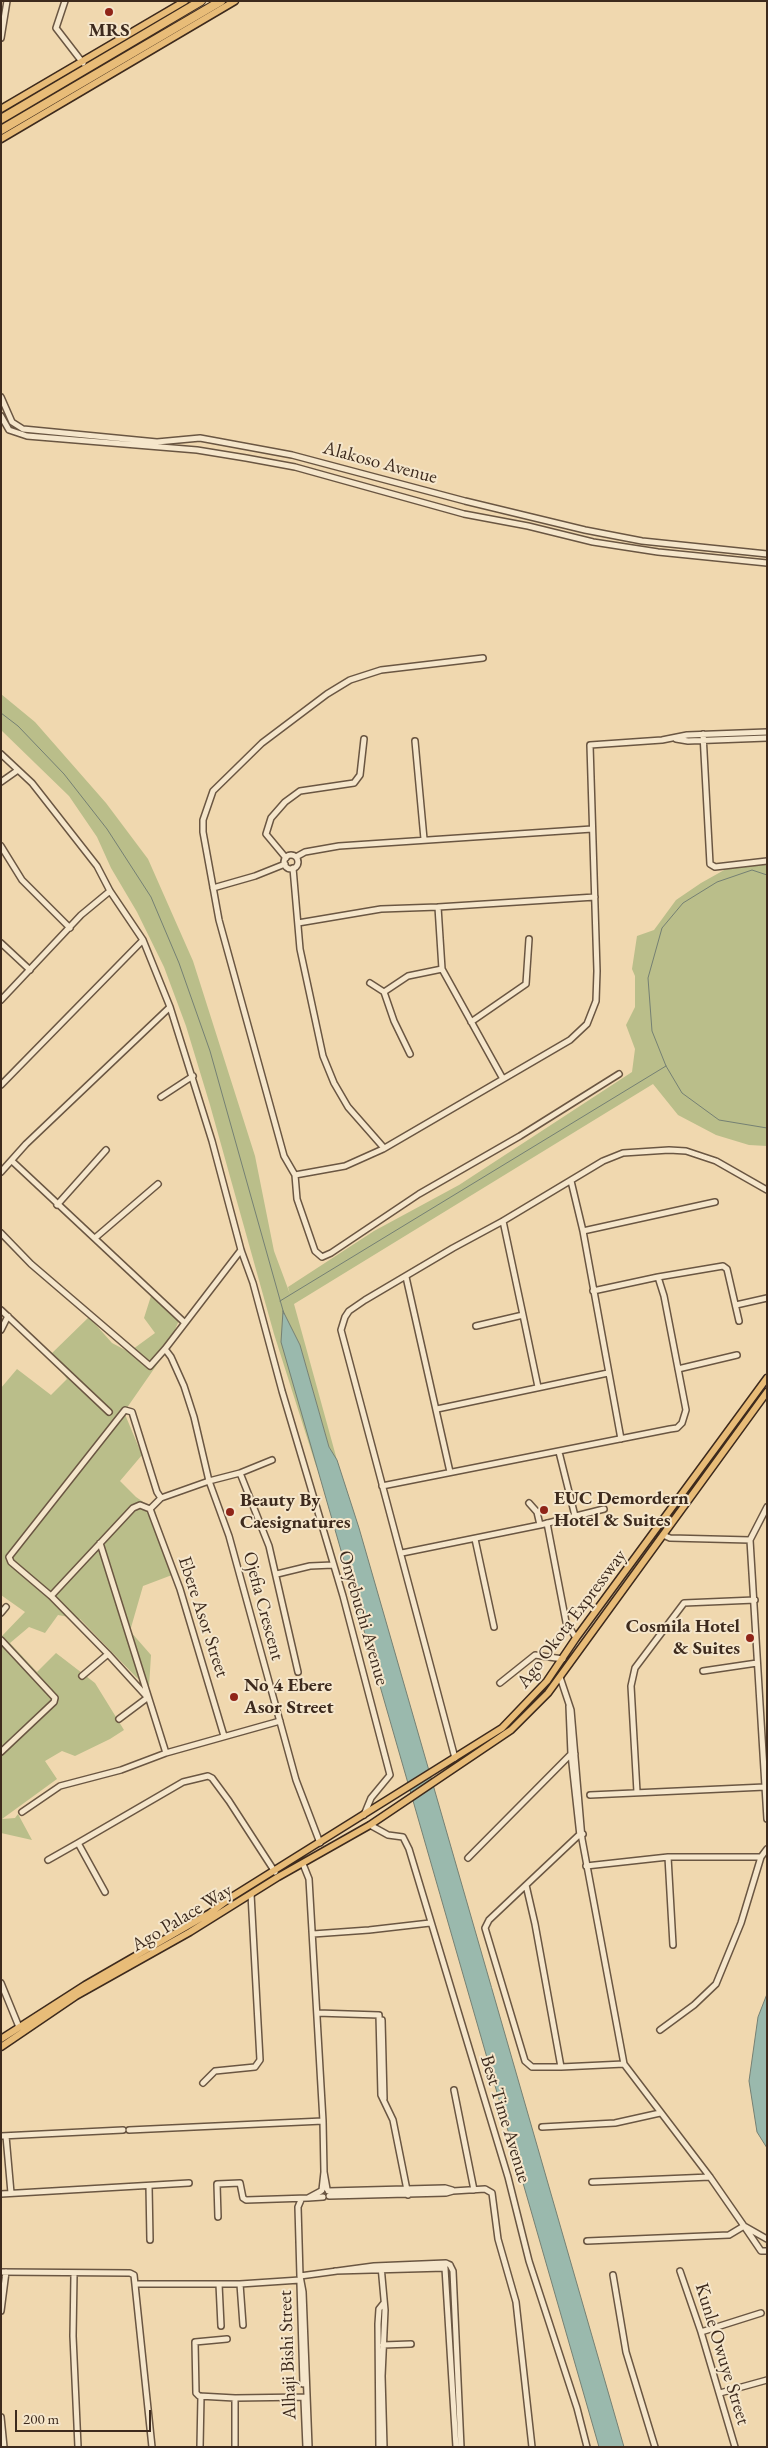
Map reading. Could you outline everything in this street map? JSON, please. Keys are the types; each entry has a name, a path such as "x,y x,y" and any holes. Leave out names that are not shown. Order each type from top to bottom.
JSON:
{"highway":[{"path":"1,119 201,1"},
{"path":"1,130 221,1"}],"main road":[{"path":"1,138 235,1"},
{"path":"1,109 83,63 183,2"},
{"name":"Ago Okota Expressway","path":"375,1808 502,1728 514,1717 546,1681 767,1378"},
{"name":"Ago Okota Expressway","path":"380,1818 473,1756 523,1720 538,1706 767,1392"},
{"path":"468,1750 473,1756"},
{"name":"Ago Palace Way","path":"1,2038 85,1985 198,1920 375,1808"},
{"name":"Ago Palace Way","path":"1,2046 76,1996 190,1932 250,1894 380,1818"}],"street":[{"path":"1,38 7,1"},
{"path":"65,1 56,28 83,63"},
{"name":"Alakoso Avenue","path":"1,397 14,425 23,429 157,442 198,438 292,455 528,516 633,539 767,554"},
{"name":"Alakoso Avenue","path":"1,416 9,430 27,436 197,450 295,468 464,514 624,547 767,563"},
{"path":"197,450 198,438"},
{"path":"398,495 400,484"},
{"path":"528,516 528,526"},
{"path":"483,658 408,665 361,675 327,694 262,743 213,791 203,820 203,832 219,920 284,1156 295,1175 298,1198 312,1246 315,1251 325,1256 419,1194 520,1136 619,1074"},
{"path":"295,1175 345,1166 384,1148 576,1036 591,1018 597,992 590,745 767,732"},
{"path":"703,737 767,738"},
{"path":"703,737 710,864 715,867 767,861"},
{"path":"293,868 288,868 266,834 271,818 285,802 300,791 354,783 361,770 364,739"},
{"path":"415,742 424,839"},
{"name":"Onyebuchi Avenue","path":"1,754 32,782 97,866 110,891 143,940 170,1007 193,1076 240,1250 253,1283 390,1775 371,1798 363,1815"},
{"path":"1,782 18,770"},
{"path":"213,888 255,876 285,861 292,855 296,857 305,852 339,846 592,829"},
{"path":"1,846 22,880 70,928"},
{"path":"296,857 297,864 293,868 300,949 311,995 316,1032 327,1068 348,1107 384,1148"},
{"path":"1,1000 93,903 110,891"},
{"path":"298,923 312,919 381,909 595,897"},
{"path":"438,907 442,969 503,1079"},
{"path":"470,1022 526,984 529,939"},
{"path":"1,1085 143,940"},
{"path":"1,943 30,970"},
{"path":"384,992 408,976 442,969"},
{"path":"370,983 384,992 394,1021 410,1054"},
{"path":"1,1172 26,1144 170,1007"},
{"path":"161,1097 193,1076"},
{"path":"57,1205 106,1150"},
{"path":"455,1758 402,1553 382,1486 341,1330 349,1311 603,1161 623,1153 669,1150 686,1151 716,1161 767,1190"},
{"path":"12,1161 186,1324"},
{"path":"571,1180 583,1231 621,1439"},
{"path":"95,1238 158,1184"},
{"path":"583,1231 714,1202"},
{"path":"503,1221 538,1387"},
{"path":"1,1233 31,1264 148,1365 152,1365 167,1351 240,1250"},
{"path":"593,1291 723,1266 727,1269 739,1321"},
{"path":"406,1277 450,1472"},
{"path":"382,1486 677,1428 682,1423 686,1410 664,1296 658,1277"},
{"path":"736,1305 767,1298"},
{"path":"1,1310 109,1412"},
{"path":"476,1326 524,1315"},
{"path":"1,1330 8,1316"},
{"name":"Ojefia Crescent","path":"167,1351 184,1386 194,1418 209,1481 229,1536 296,1780 320,1843"},
{"path":"678,1369 737,1355"},
{"path":"437,1410 608,1373"},
{"path":"148,1699 108,1654 51,1596 11,1562 9,1557 125,1410 132,1412 157,1492 161,1498"},
{"path":"559,1452 575,1516"},
{"path":"51,1596 133,1508 140,1505 150,1509 161,1498 209,1481 240,1473 272,1460"},
{"path":"240,1473 269,1546 277,1574 298,1672"},
{"path":"529,1504 537,1512 540,1525"},
{"path":"767,1507 750,1540 767,1819"},
{"name":"Ebere Asor Street","path":"150,1509 183,1598 224,1736"},
{"path":"402,1553 540,1525 604,1509"},
{"path":"547,1523 566,1622 576,1638"},
{"path":"663,1535 670,1538 750,1540"},
{"path":"475,1539 494,1627"},
{"path":"100,1543 166,1753"},
{"path":"277,1574 310,1566 333,1565"},
{"path":"637,1792 631,1686 635,1668 684,1602 755,1600"},
{"path":"1,1612 6,1607"},
{"path":"1,1640 55,1698 54,1702 1,1752"},
{"path":"82,1676 108,1654"},
{"path":"500,1683 535,1655 562,1658"},
{"path":"703,1670 757,1663"},
{"path":"560,1677 569,1705 567,1711 581,1836 624,2064 710,2178 761,2251 767,2250"},
{"path":"119,1719 148,1699"},
{"path":"22,1812 56,1788 121,1770 166,1753 280,1720"},
{"path":"468,1858 573,1754"},
{"path":"48,1860 182,1782 208,1776 212,1778 229,1801 275,1872"},
{"path":"590,1795 766,1787"},
{"name":"Best Time Avenue","path":"370,1825 388,1835 403,1837 409,1849 508,2177 529,2261 578,2408 587,2447"},
{"path":"581,1836 488,1920 485,1928 525,2061 532,2067 624,2064"},
{"path":"78,1843 105,1892"},
{"path":"660,2030 694,2005 716,1984 741,1923 761,1857 767,1849"},
{"path":"586,1866 668,1858 761,1857"},
{"path":"668,1858 674,1945"},
{"path":"303,1864 310,1878 325,2192"},
{"path":"526,1885 561,2067"},
{"path":"203,2083 215,2071 256,2067 260,2060 250,1894"},
{"path":"313,1934 430,1923"},
{"path":"1,1983 19,2027"},
{"path":"317,2013 379,2015 381,2095 393,2120 408,2192"},
{"path":"454,2090 474,2190"},
{"path":"542,2127 615,2123 660,2113"},
{"path":"10,2193 4,2136 323,2121"},
{"path":"592,2182 710,2178"},
{"path":"1,2194 189,2183"},
{"path":"218,2216 218,2184 240,2183 243,2198 246,2200 301,2200 325,2192 408,2192 445,2188 453,2190 485,2190 492,2193 498,2239 516,2302 532,2447"},
{"path":"149,2186 150,2240"},
{"name":"Alhaji Bishi Street","path":"301,2200 298,2207 300,2278 303,2292 306,2447"},
{"path":"744,2226 767,2239"},
{"path":"587,2241 729,2236 744,2226"},
{"path":"135,2284 240,2284 300,2278 335,2271 446,2263 453,2271 451,2298 458,2437 461,2447"},
{"path":"382,2268 384,2447"},
{"name":"Kunle Owuye Street","path":"680,2271 701,2332 735,2447"},
{"path":"1,2310 3,2272 130,2273 134,2276 152,2447"},
{"path":"74,2274 73,2336 78,2447"},
{"path":"613,2275 626,2352 655,2447"},
{"path":"219,2284 221,2326"},
{"path":"240,2284 243,2325"},
{"path":"379,2447 378,2314 383,2304"},
{"path":"701,2332 761,2312"},
{"path":"227,2339 195,2342 196,2393 201,2396 235,2398 306,2397"},
{"path":"383,2345 411,2344"},
{"path":"720,2393 767,2380"},
{"path":"200,2447 201,2396"},
{"name":"Alhaji Bishi Street","path":"306,2397 310,2447"},
{"path":"235,2398 235,2447"},
{"path":"1,2417 4,2447"},
{"path":"456,2447 458,2437"}],"green space":[{"path":"1,694 35,722 106,803 148,859 193,961 255,1156 274,1251 290,1294 288,1287 374,1231 459,1185 632,1072 635,1049 626,1025 635,1007 635,976 632,969 637,936 654,930 676,900 701,883 726,869 767,860 767,1146 749,1145 716,1135 678,1115 653,1084 294,1304 337,1460 329,1447 300,1345 283,1312 317,1469 274,1334 186,1026 164,967 137,912 111,868 97,837 69,796 1,730"},
{"path":"151,1296 180,1318 165,1353 124,1412 142,1455 120,1481 136,1497 155,1510 172,1575 143,1586 130,1631 151,1655 149,1687 136,1677 80,1619 58,1615 45,1633 29,1627 10,1643 37,1672 56,1653 95,1683 124,1730 75,1756 62,1751 45,1761 57,1779 2,1819 15,1818 18,1814 32,1840 1,1833 1,1637 25,1612 1,1595 1,1388 17,1369 51,1395 67,1379 50,1355 89,1317 112,1343 129,1352 155,1333 144,1318"}],"shaded area":[{"path":"283,1311 300,1345 329,1447 337,1460 359,1528 624,2447 599,2447 281,1342"},
{"path":"767,1994 767,2148 757,2132 749,2081 758,2017"}],"waterway":[{"path":"1,713 18,726 64,774 107,829 151,897 179,963 210,1051 284,1314"},
{"path":"767,875 752,870 717,882 683,903 662,928 648,978 652,1031 666,1066 682,1093 719,1120 767,1128"},
{"path":"280,1301 666,1066"}],"place":[{"name":"MRS","path":"109,12"},
{"name":"EUC Demordern Hotel & Suites","path":"544,1510"},
{"name":"Beauty By Caesignatures","path":"230,1512"},
{"name":"Cosmila Hotel & Suites","path":"750,1638"},
{"name":"No 4 Ebere Asor Street","path":"234,1697"}]}
